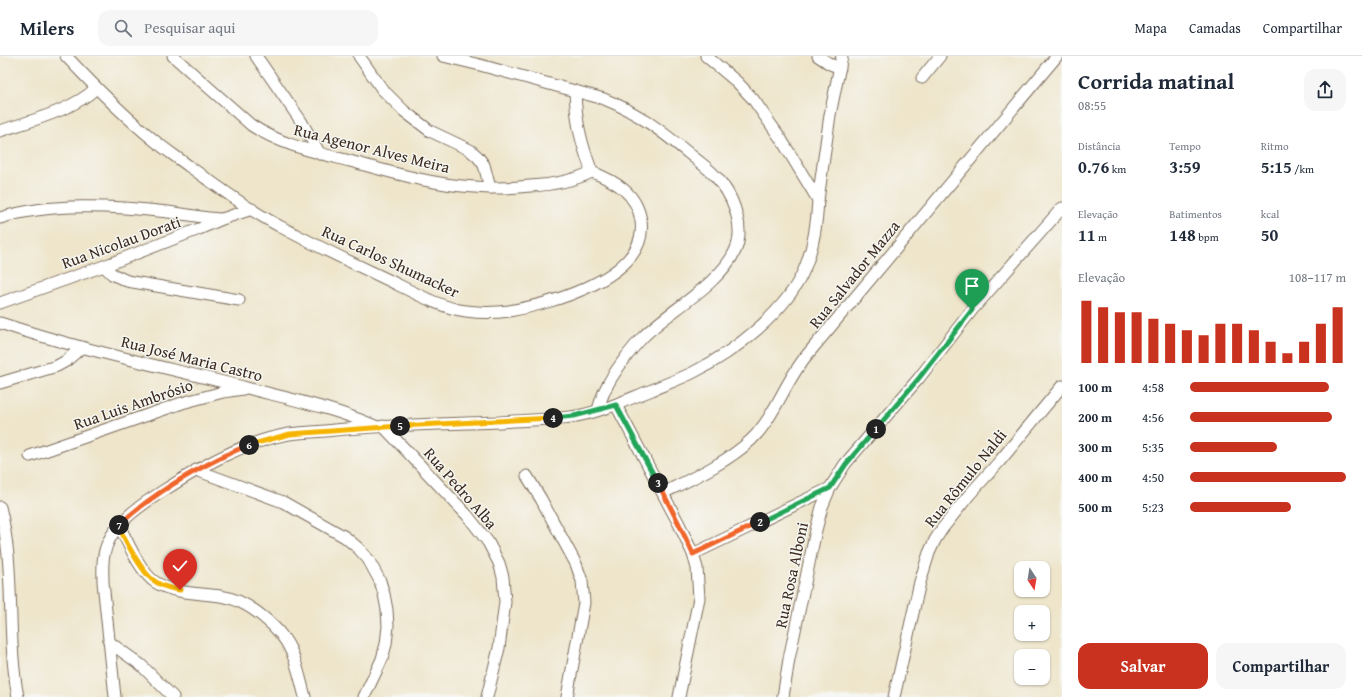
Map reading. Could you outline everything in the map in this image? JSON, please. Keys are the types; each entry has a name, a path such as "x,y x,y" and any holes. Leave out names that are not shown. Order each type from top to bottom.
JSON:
{"street":[{"name":"Rua Carlos Shumacker","path":"66,56 96,88 155,141 211,182 252,209 282,228 353,264 444,306 455,309 472,312 507,311 548,302 591,286 613,273 629,257 641,237 641,216 633,198 626,190 616,183 592,172"},
{"name":"Rua Agenor Alves Meira","path":"173,56 236,112 264,133 293,146 320,154 434,181 464,186 490,188 550,184 574,179 592,172"},
{"path":"256,56 301,121 320,154"},
{"path":"359,56 382,89 404,111 430,131 470,150 478,157 484,165 490,188"},
{"path":"443,56 604,99 623,106 640,116 705,166 728,192 734,203 739,225 738,239 735,251 728,263 717,276 643,336 624,360 604,390 598,410"},
{"path":"472,56 480,65"},
{"path":"706,56 737,82 753,99 781,139 818,200"},
{"path":"818,56 830,64 840,68"},
{"path":"114,697 103,582 103,564 107,544 119,526 141,506 157,494 196,470 243,447 290,434 380,426 533,420 574,416 598,410 616,405 695,372 741,342 759,327 788,297 804,271 811,250 818,212 818,200 830,115 842,56"},
{"path":"922,78 940,56"},
{"name":"Rua Salvador Mazza","path":"663,493 716,465 744,446 758,433 795,370 806,356 1057,56"},
{"path":"0,132 73,104 88,96 96,88"},
{"path":"575,92 577,123 580,138 592,172"},
{"path":"0,218 32,210 61,207 104,207 168,212 202,218 222,219"},
{"name":"Rua Rosa Alboni","path":"783,697 789,659 816,530 822,507 830,488 846,464 919,378 972,310 1062,208"},
{"name":"Rua Nicolau Dorati","path":"0,303 104,266 222,219 252,209"},
{"path":"104,266 112,274 127,281 239,300"},
{"name":"Rua José Maria Castro","path":"0,322 82,347 331,410 380,426"},
{"path":"0,383 57,366 66,361 82,347"},
{"name":"Rua Rômulo Naldi","path":"894,697 920,582 929,553 935,540 944,525 1062,386"},
{"name":"Rua Luis Ambrósio","path":"30,456 182,403 223,392 247,388"},
{"path":"616,405 679,524 693,554 697,568 699,598 679,697"},
{"name":"Rua Pedro Alba","path":"380,426 467,515 488,542 499,563 503,577 505,602 499,648 487,697"},
{"path":"196,470 283,502 345,537 368,559 380,581 384,594 388,626 386,644 382,659 364,697"},
{"path":"527,476 576,564 582,580 584,598 582,616 566,697"},
{"path":"693,554 830,488"},
{"path":"0,507 5,534 14,672 18,697"},
{"path":"119,526 146,574 154,581 170,588 223,596 236,600 256,612 271,625 286,642 292,653 305,697"},
{"path":"109,642 141,665 173,697"}],"route":[{"path":"180,590 161,585 146,574 119,526 129,516 157,494 196,470 243,447 260,441 290,434 376,426 533,420 574,416 616,405 674,513 693,554 830,488 846,464 946,345 972,310"}]}
